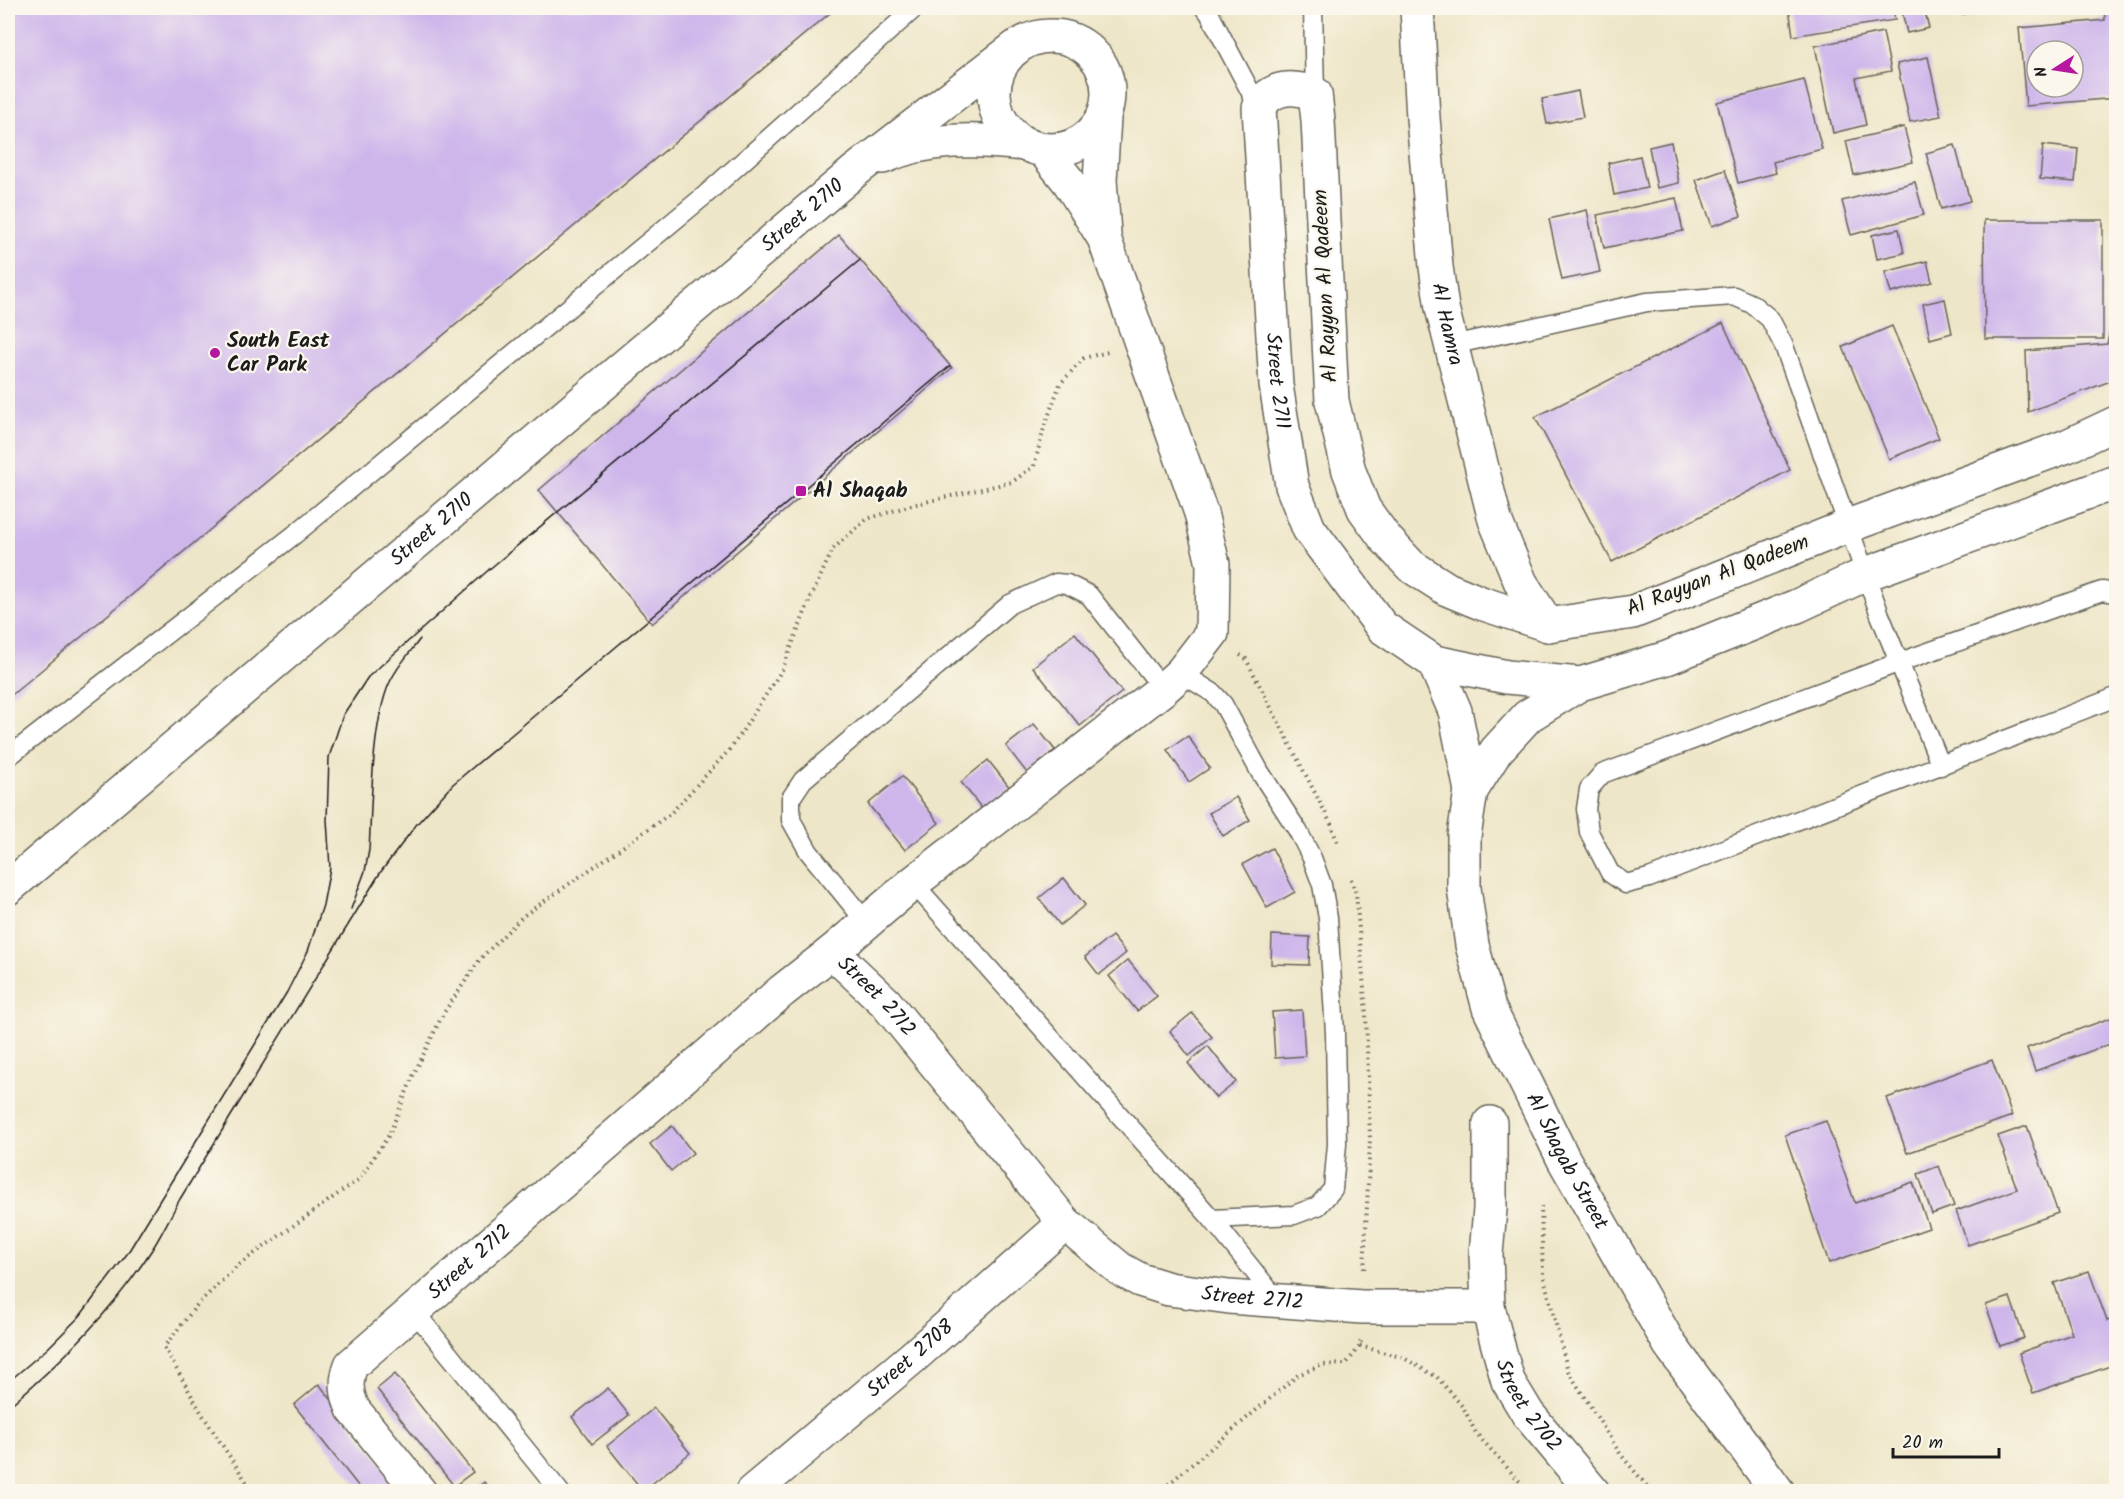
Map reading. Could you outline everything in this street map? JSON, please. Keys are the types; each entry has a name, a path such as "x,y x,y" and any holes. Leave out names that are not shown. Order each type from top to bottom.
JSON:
{"street":[{"name":"Al Hamra","path":"1417,8 1423,118 1436,267 1442,308 1495,520 1521,583 1548,625"},
{"path":"832,952 914,883 1172,681 1212,633 1213,564 1201,513 1104,238 1069,182 1035,148 1006,130 996,110 993,87 1001,65 1016,47 1035,37 1056,35 1078,41 1095,55 1106,74 1109,96 1104,118 1100,180 1104,238"},
{"name":"Street 2710","path":"8,888 855,171 1016,47"},
{"path":"1259,108 1270,93 1288,88 1299,88 1315,94"},
{"name":"Al Rayyan Al Qadeem","path":"1315,94 1332,401 1349,471 1364,509 1384,538 1412,566 1446,589 1548,625 1634,612 1848,526 2067,446 2116,423"},
{"name":"Street 2711","path":"1259,108 1276,385 1292,486 1309,529 1382,627 1434,662"},
{"path":"1035,148 1070,148 1090,136 1104,118"},
{"name":"Street 2710","path":"855,171 895,152 937,142 981,140 1035,148"},
{"path":"1434,662 1506,676 1580,684 1667,658 1797,606 1866,574 2116,482"},
{"name":"Al Shagab Street","path":"1434,662 1455,711 1471,790 1464,836 1464,888 1472,945 1489,1008 1564,1160 1670,1345 1778,1491"},
{"name":"Al Shagab Street","path":"1471,790 1496,752 1528,716 1580,684"},
{"name":"Street 2712","path":"420,1491 354,1409 348,1396 347,1386 351,1365 782,991 832,952 885,1002 1065,1223 1120,1269 1140,1280 1169,1289 1229,1297 1362,1307 1488,1307"},
{"name":"Street 2702","path":"1490,1123 1490,1209 1486,1254 1488,1307 1508,1381 1528,1414 1593,1491"},
{"name":"Street 2708","path":"753,1491 913,1357 1065,1223"}],"lane":[{"path":"8,757 294,535 704,195 915,8"},
{"path":"1204,8 1208,11 1259,108"},
{"path":"1313,8 1315,94"},
{"path":"1452,345 1647,302 1734,296 1752,304 1770,319 1784,346 1848,526 1941,766"},
{"path":"866,922 809,852 791,820 791,798 803,780 1010,604 1056,583 1067,584 1089,595 1172,681 1213,693 1223,704 1260,772 1298,831 1312,858 1322,885 1328,918 1335,1033 1336,1122 1333,1189 1318,1206 1294,1215 1212,1219"},
{"path":"2116,593 2103,591 1900,662 1602,774 1589,789 1586,809 1589,832 1610,873 1626,884 1660,874 2116,697"},
{"path":"914,883 1212,1219 1277,1300"},
{"path":"414,1311 560,1491"}],"path":[{"path":"1541,1206 1543,1274 1568,1371 1622,1455 1652,1491"},
{"path":"1360,1346 1404,1358 1437,1377 1463,1407 1476,1433 1529,1491"}],"building":[{"name":"South East Car Park","path":"8,8 836,8 8,698"},
{"path":"1789,8 1893,8 1895,20 1793,36"},
{"path":"1901,8 1924,8 1929,28 1907,33"},
{"path":"1929,8 1965,8 1965,14 1929,15"},
{"path":"2035,8 2061,8 2061,9 2035,11"},
{"path":"2104,8 2116,8 2116,98 2026,106 2025,99 2085,99 2085,39 2025,39 2025,95 2019,28 2105,20"},
{"path":"1883,32 1891,71 1856,78 1866,125 1833,133 1815,46"},
{"path":"1928,57 1941,116 1910,122 1897,64"},
{"path":"1804,80 1822,149 1773,162 1776,173 1738,183 1717,102"},
{"path":"1578,91 1583,117 1547,124 1542,99"},
{"path":"1904,127 1913,162 1854,175 1846,141"},
{"path":"1671,142 1679,183 1657,188 1649,147"},
{"path":"1955,145 1970,201 1941,209 1926,153"},
{"path":"2043,145 2078,149 2075,182 2040,179"},
{"path":"1640,156 1647,188 1614,195 1608,163"},
{"path":"1725,170 1741,216 1712,226 1696,180"},
{"path":"1915,182 1924,215 1851,235 1842,201"},
{"path":"1676,198 1683,231 1604,248 1597,215"},
{"path":"1587,210 1600,272 1562,280 1549,219"},
{"path":"1984,220 2103,220 2103,339 1985,339"},
{"path":"1899,229 1904,253 1877,259 1872,235"},
{"path":"839,235 952,368 652,624 539,490"},
{"path":"1927,261 1932,282 1891,293 1885,272"},
{"path":"1945,299 1952,333 1930,339 1923,304"},
{"path":"2113,316 2116,316 2116,379 2028,412 2026,351 2107,344"},
{"path":"1723,323 1790,470 1612,562 1535,417"},
{"path":"1892,326 1939,438 1889,459 1843,347"},
{"path":"1075,633 1122,692 1080,726 1033,667"},
{"path":"1034,724 1055,750 1027,773 1006,746"},
{"path":"1188,736 1210,768 1189,782 1167,750"},
{"path":"988,760 1010,788 983,810 961,782"},
{"path":"902,776 939,823 905,850 868,804"},
{"path":"1236,797 1250,820 1223,836 1209,813"},
{"path":"1272,848 1295,892 1267,908 1243,864"},
{"path":"1064,878 1085,905 1060,925 1039,898"},
{"path":"1272,935 1310,937 1309,965 1271,964"},
{"path":"1112,936 1126,953 1099,975 1085,957"},
{"path":"1128,960 1157,996 1137,1011 1109,976"},
{"path":"1302,1010 1305,1056 1275,1058 1272,1012"},
{"path":"1192,1013 1212,1037 1189,1056 1170,1031"},
{"path":"2116,1016 2116,1042 2035,1071 2027,1048"},
{"path":"1208,1046 1236,1082 1216,1098 1188,1063"},
{"path":"1992,1060 2012,1116 1907,1153 1887,1098"},
{"path":"1826,1121 1855,1203 1913,1182 1929,1228 1829,1263 1785,1135"},
{"path":"672,1126 693,1153 671,1171 650,1144"},
{"path":"2027,1126 2058,1213 1968,1245 1956,1211 2017,1189 1998,1136"},
{"path":"1939,1166 1954,1206 1932,1214 1918,1174"},
{"path":"2089,1271 2107,1321 2116,1318 2116,1364 2033,1393 2019,1353 2072,1334 2054,1283"},
{"path":"2010,1297 2024,1338 2000,1346 1986,1305"},
{"path":"395,1374 473,1472 454,1486 377,1389"},
{"path":"319,1384 404,1492 363,1492 294,1405"},
{"path":"608,1388 629,1415 592,1444 572,1417"},
{"path":"654,1408 690,1453 643,1491 607,1446"},
{"path":"484,1482 492,1492 473,1492"}],"tram line":[{"path":"8,1382 48,1348 80,1316 127,1254 287,992 308,951 323,905 330,868 327,820 329,757 343,715 368,677 493,566 860,260"},
{"path":"8,1407 68,1353 122,1292 138,1270 380,873 416,825 453,784 950,366"},
{"path":"351,909 365,871 369,850 373,768 382,707 394,675 420,639"}],"place":[{"name":"South East Car Park","path":"215,353"},
{"name":"Al Shaqab","path":"801,491"}]}
